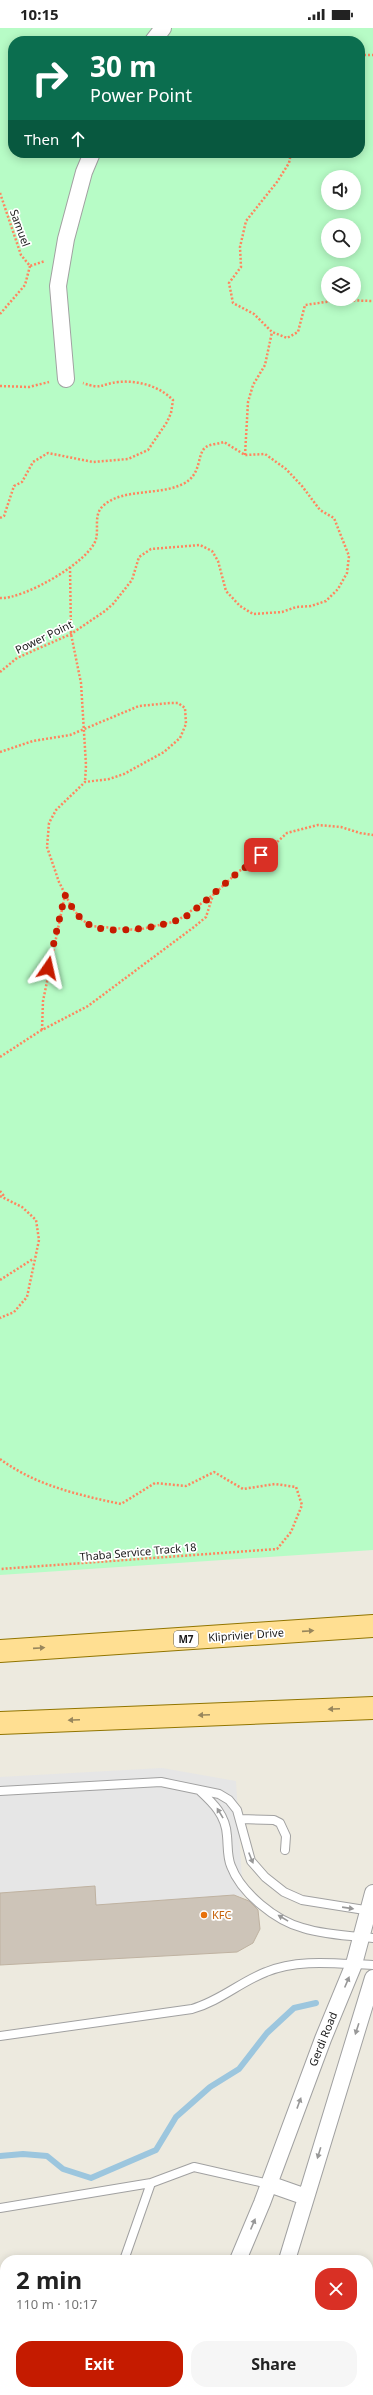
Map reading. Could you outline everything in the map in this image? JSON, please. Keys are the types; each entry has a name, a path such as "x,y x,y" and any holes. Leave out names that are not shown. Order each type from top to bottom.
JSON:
{"main road":[{"name":"Kliprivier Drive","path":"0,1651 373,1626"},
{"path":"0,1723 373,1708"}],"street":[{"path":"157,36 163,28"},
{"path":"66,379 58,286 66,239 84,172 90,158"},
{"name":"Gerdi Road","path":"240,2255 269,2184 323,2038 354,1964 367,1938 373,1893"},
{"path":"289,2255 373,1978"},
{"path":"269,2184 306,2197"}],"lane":[{"path":"0,1791 161,1782 219,1794 229,1800 241,1819 251,1862 265,1877 284,1892 302,1900 371,1911"},
{"path":"199,1790 222,1814 227,1833 231,1866 242,1885 262,1903 283,1919 303,1928 367,1938"},
{"path":"241,1819 274,1820 280,1823 286,1836 285,1850"},
{"path":"0,2036 192,2009 212,2002 266,1972 287,1965 373,1965"},
{"path":"0,2208 151,2183 194,2167 269,2184"},
{"path":"126,2255 151,2183"}],"path":[{"path":"290,158 289,163 277,182 246,221 240,247 241,267 230,283 233,303 254,314 272,332 287,338 298,332 305,306 339,300 373,301"},
{"name":"Samuel","path":"0,193 21,255 30,266"},
{"path":"0,314 25,285 30,266 43,262 66,239"},
{"path":"0,598 23,592 70,567 78,561 96,539 98,513 103,505 129,494 171,490 185,483 196,473 202,451 206,447 224,442 245,455 248,402 253,385 265,365 272,332"},
{"path":"0,386 29,387 66,379 95,388 118,382 146,384 164,391 173,400 171,413 156,442 148,450 128,459 93,462 48,453 32,462 22,482 14,486 4,516 0,518"},
{"name":"Power Point","path":"0,672 17,658 72,634 113,604 132,580 139,557 151,549 200,545 212,551 218,561 226,591 240,606 253,614 310,606 326,601 338,589 347,573 349,556 334,518 320,510 302,486 286,469 265,454 245,455"},
{"path":"70,567 72,634 81,683 86,765 85,782"},
{"path":"0,752 33,741 70,735 139,706 178,703 185,708 186,724 180,738 164,752 124,774 109,779 85,782 56,810 49,823 46,836 46,847 65,895 81,919 91,926 137,930 177,921 188,915 240,871 254,864 287,833 318,825 341,827 360,833 373,835"},
{"path":"42,1030 42,1001 65,895"},
{"path":"0,1057 42,1030 88,1006 194,927 206,917 213,895"},
{"path":"0,1191 4,1196 22,1207 36,1220 39,1240 27,1297 14,1312 0,1318"},
{"path":"0,1280 34,1259"},
{"name":"Thaba Service Track 18","path":"0,1458 38,1481 79,1495 121,1504 154,1482 186,1486 214,1472 242,1489 275,1484 296,1487 302,1505 291,1532 278,1548 0,1569"}],"green space":[{"path":"0,28 373,28 373,1550 0,1575"}],"shaded area":[{"path":"162,1768 236,1781 243,1897 234,1895 96,1905 95,1887 0,1893 0,1777"}],"building":[{"path":"95,1886 96,1905 234,1895 249,1901 258,1910 260,1929 253,1943 237,1952 0,1965 0,1893"}],"waterway":[{"path":"0,2156 23,2154 47,2156 63,2169 91,2178 156,2150 176,2117 210,2087 239,2069 267,2033 294,2008 316,2003"}],"place":[{"name":"KFC","path":"204,1915"}],"route":[{"path":"48,968 65,895 81,919 91,926 137,930 152,927 177,921 188,915 240,871 254,864 261,855"}]}
